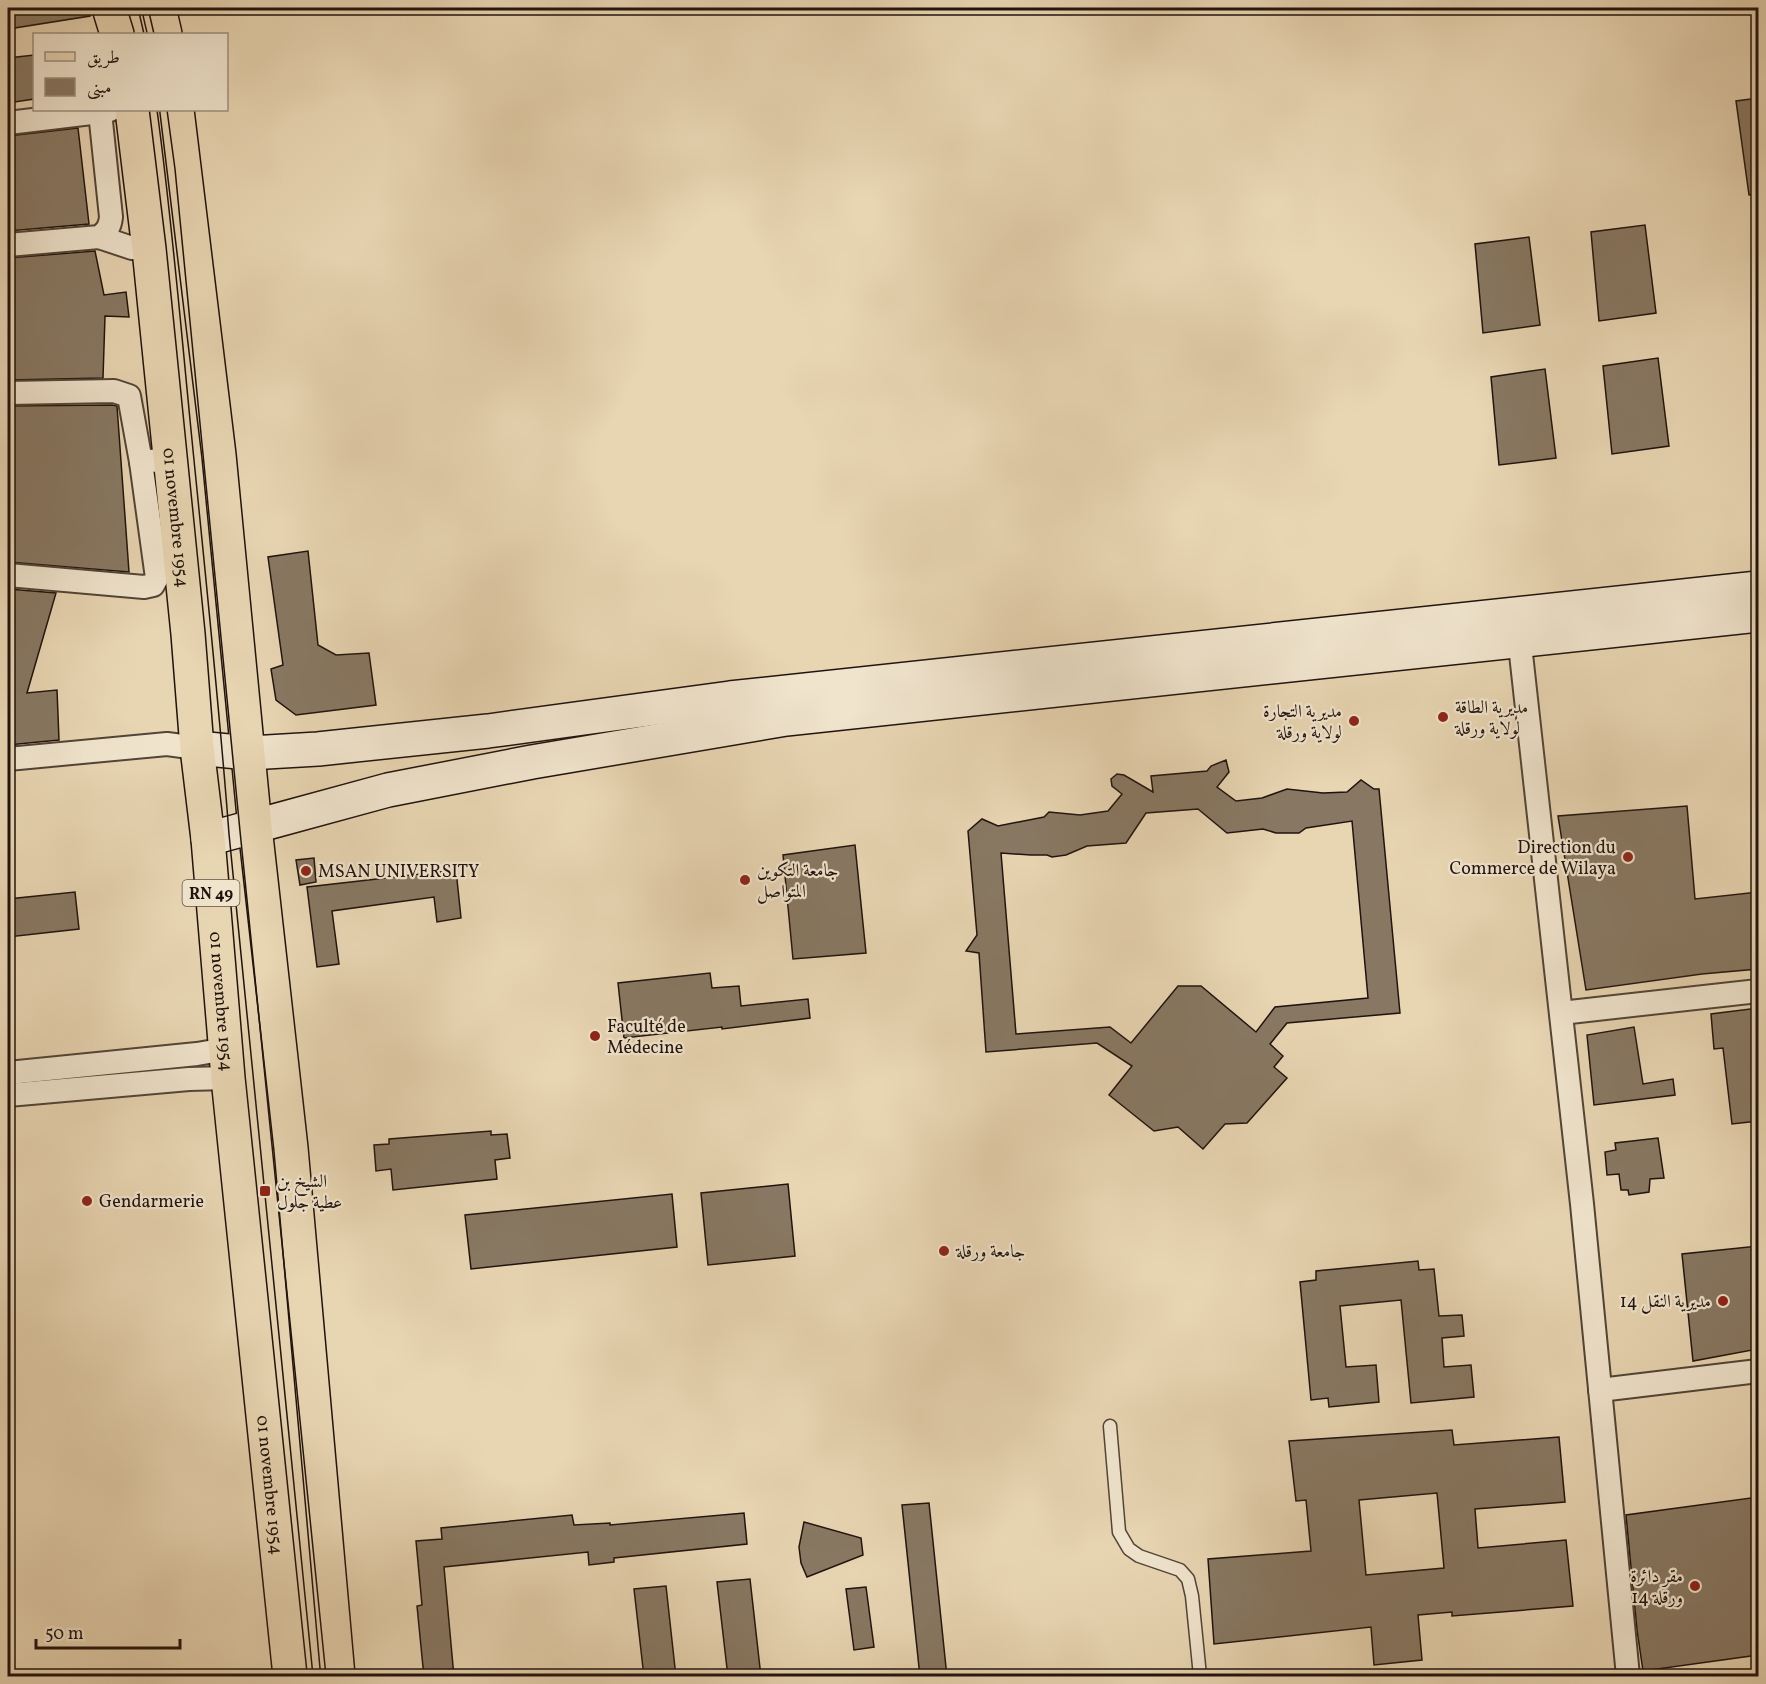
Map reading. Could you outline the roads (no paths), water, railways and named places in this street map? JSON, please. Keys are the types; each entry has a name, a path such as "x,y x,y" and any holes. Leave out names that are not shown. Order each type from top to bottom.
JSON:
{"main road":[{"path":"109,8 117,33"},
{"path":"159,8 165,33"},
{"name":"01 novembre 1954","path":"132,111 149,249 155,461 188,634 196,748 209,869 217,1060 290,1677"},
{"name":"RN 49","path":"177,111 219,455 255,827 291,1148 338,1677"}],"street":[{"path":"8,123 105,111 111,217 107,231 99,237"},
{"path":"8,245 99,237 132,248 149,249"},
{"path":"8,393 114,391 129,396 155,461 157,578 153,585 144,587 8,575"},
{"path":"1518,628 1758,588"},
{"path":"8,759 166,744 249,753 318,750 477,732 730,698 867,697 1518,628 1758,615"},
{"path":"1518,628 1582,1204 1628,1677"},
{"path":"207,840 388,790 532,762 786,719 867,697"},
{"path":"1561,1012 1758,991"},
{"path":"8,1073 217,1060"},
{"path":"8,1095 189,1079 217,1060"},
{"path":"1600,1390 1758,1371"}],"lane":[{"path":"1110,1426 1119,1532 1129,1550 1139,1556 1180,1570 1188,1579 1192,1596 1200,1677"}],"tram line":[{"path":"138,8 144,33"},
{"path":"148,8 154,33"},
{"path":"157,111 176,275 313,1676"},
{"path":"167,111 175,169 326,1676"}],"place":[{"name":"مديرية الطاقة لولاية ورقلة","path":"1443,717"},
{"name":"مديرية التجارة لولاية ورقلة","path":"1354,721"},
{"name":"Direction du Commerce de Wilaya","path":"1628,857"},
{"name":"MSAN UNIVERSITY","path":"306,871"},
{"name":"جامعة التكوين المتواصل","path":"745,880"},
{"name":"Faculté de Médecine","path":"595,1036"},
{"name":"الشيخ بن عطية جلول","path":"265,1191"},
{"name":"Gendarmerie","path":"87,1201"},
{"name":"جامعة ورقلة","path":"944,1251"},
{"name":"مديرية النقل 14","path":"1723,1301"},
{"name":"مقر دائرة ورقلة 14","path":"1695,1586"}]}
